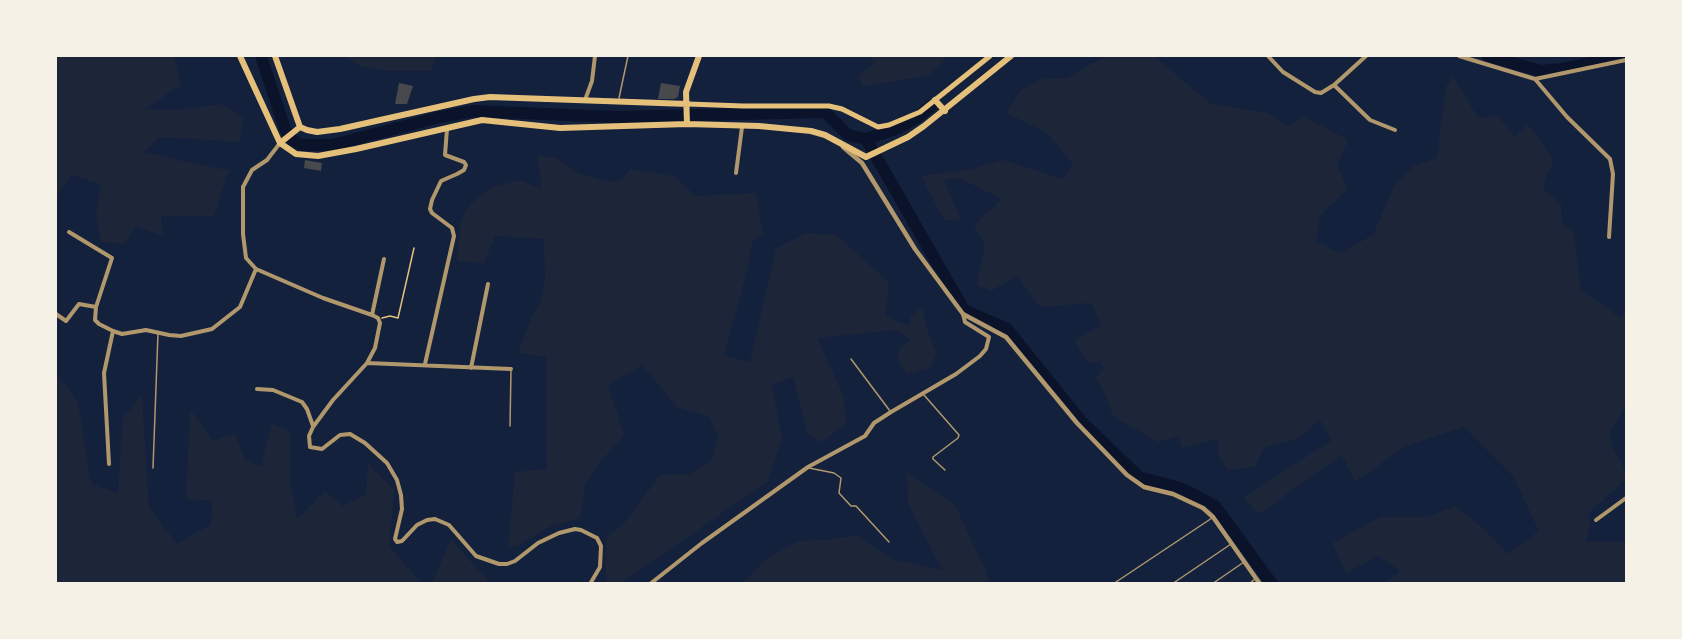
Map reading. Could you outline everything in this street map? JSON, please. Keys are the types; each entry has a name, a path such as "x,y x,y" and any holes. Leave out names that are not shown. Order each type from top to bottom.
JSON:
{"main road":[{"path":"240,56 280,143 296,154 318,156 482,120 560,128 687,124 759,126 811,131 825,135 864,160 908,137 945,111 1011,56"},
{"path":"275,56 300,127 317,132 482,98 743,106 829,106 842,109 878,127 898,123 920,112 990,56"},
{"path":"687,124 686,92 699,56"},
{"path":"935,100 945,111"},
{"path":"280,143 300,127"}],"street":[{"path":"585,101 592,81 595,56"},
{"path":"1268,56 1283,72 1315,92 1322,93 1366,56"},
{"path":"1459,56 1535,79 1626,61"},
{"path":"1535,79 1573,123 1610,159 1613,174 1609,237"},
{"path":"1334,85 1370,120 1395,130"},
{"path":"736,173 742,127"},
{"path":"425,364 454,236 452,228 432,213 430,208 441,182 464,170 466,165 464,162 445,155 447,129"},
{"path":"280,143 267,160 252,170 243,186 246,258 256,268 323,298 378,318 379,333 375,348 367,363 333,400 313,427 308,441 310,447 315,449 326,447 340,435 350,434 365,443 387,464 397,480 401,495 402,509 395,539 397,542 402,541 417,525 435,519 449,525 476,556 499,564 507,564 515,561 538,543 559,533 575,529 581,530 597,538 601,546 600,567 590,584"},
{"path":"650,584 702,543 808,467 865,436 874,423 956,374 986,349 989,337 965,322 963,314 915,249 864,160"},
{"path":"69,232 112,258 96,307 95,320 113,331 127,334 146,330 169,336 205,332 220,324 240,307 256,268"},
{"path":"372,315 384,260"},
{"path":"471,368 488,284"},
{"path":"56,314 66,321 79,303 96,307"},
{"path":"963,314 1006,337 1077,423 1127,475 1144,487 1187,499 1213,517 1260,584"},
{"path":"109,464 104,373 113,331"},
{"path":"367,363 511,369"},
{"path":"257,389 273,390 302,402 308,409 313,427"},
{"path":"1596,520 1626,498"}],"lane":[{"path":"618,102 628,56"},
{"path":"153,468 158,332"},
{"path":"851,359 891,412"},
{"path":"510,426 511,369"},
{"path":"923,394 959,435 933,457 945,470"},
{"path":"808,467 834,473 841,478 838,493 851,506 856,506 889,542"},
{"path":"1113,584 1213,517"},
{"path":"1172,584 1231,544"},
{"path":"1212,584 1244,562"},
{"path":"1248,584 1256,578"}],"path":[{"path":"378,318 390,316 398,318 414,248"}],"shaded area":[{"path":"56,56 174,56 181,85 145,109 178,110 220,104 244,117 239,142 160,137 144,152 229,170 214,216 161,216 163,237 137,226 124,244 101,242 96,213 101,184 71,175 56,197"},
{"path":"344,56 437,56 431,71 387,71 362,67"},
{"path":"870,56 946,56 930,75 862,87 858,76 874,64"},
{"path":"1106,56 1154,56 1211,104 1267,113 1289,126 1303,116 1348,140 1337,165 1348,189 1320,215 1316,241 1340,253 1373,235 1393,188 1412,167 1437,158 1446,87 1453,76 1478,118 1498,116 1515,138 1527,123 1554,160 1543,189 1561,204 1562,224 1573,230 1581,290 1621,318 1626,304 1626,405 1610,431 1612,446 1626,472 1626,479 1588,514 1590,524 1586,542 1626,541 1626,583 1386,583 1400,571 1378,556 1346,573 1333,543 1380,517 1426,517 1456,506 1486,531 1508,554 1539,531 1513,476 1464,427 1406,446 1355,482 1342,455 1259,514 1243,498 1332,440 1320,420 1297,439 1264,448 1255,467 1228,470 1219,457 1218,439 1182,448 1178,436 1158,442 1113,416 1105,394 1095,378 1104,369 1100,361 1088,363 1074,341 1101,325 1091,303 1040,307 1017,276 991,291 977,285 985,245 974,225 1002,199 959,178 944,180 961,221 944,220 921,176 973,169 1003,160 1063,179 1073,164 1047,133 1006,113 1020,91 1042,79 1067,78"},
{"path":"537,155 555,158 578,173 608,182 622,180 630,169 673,176 696,196 756,193 763,234 752,242 748,267 724,356 750,362 776,248 807,233 836,235 889,282 885,316 909,326 911,316 922,307 936,353 931,367 907,374 900,365 898,350 911,339 895,330 817,338 844,397 846,425 821,442 808,435 793,377 772,385 782,439 767,482 621,583 607,583 605,558 607,537 625,522 660,475 689,474 711,462 718,438 710,417 677,407 642,365 608,385 624,435 596,467 585,485 580,518 549,527 517,546 508,546 515,472 547,469 546,357 518,353 532,316 540,304 545,278 544,239 495,236 484,263 457,261 461,220 470,204 493,187 520,180 542,189"},
{"path":"56,376 78,402 91,484 118,493 123,418 142,395 149,507 177,544 211,524 212,501 186,499 190,409 213,441 235,434 246,461 261,466 272,423 290,432 290,483 297,520 325,491 342,506 366,494 368,463 394,490 389,546 421,583 56,583"},
{"path":"907,473 955,505 985,569 989,583 743,583 768,558 798,541 858,535 891,559 942,570 908,503"},
{"path":"451,540 486,578 487,583 432,583"}],"building":[{"path":"399,83 413,86 407,104 395,104"},
{"path":"661,83 680,86 678,97 658,99"},
{"path":"305,160 322,163 321,171 304,168"}],"waterway":[{"path":"261,56 285,129 292,140 301,145 332,145 440,117 474,111 615,117 825,112 848,135 866,139 896,129 931,106"},
{"path":"1488,56 1541,71 1626,56"},
{"path":"866,139 964,310 1007,329 1081,421 1139,477 1183,489 1215,506 1272,584"}]}
